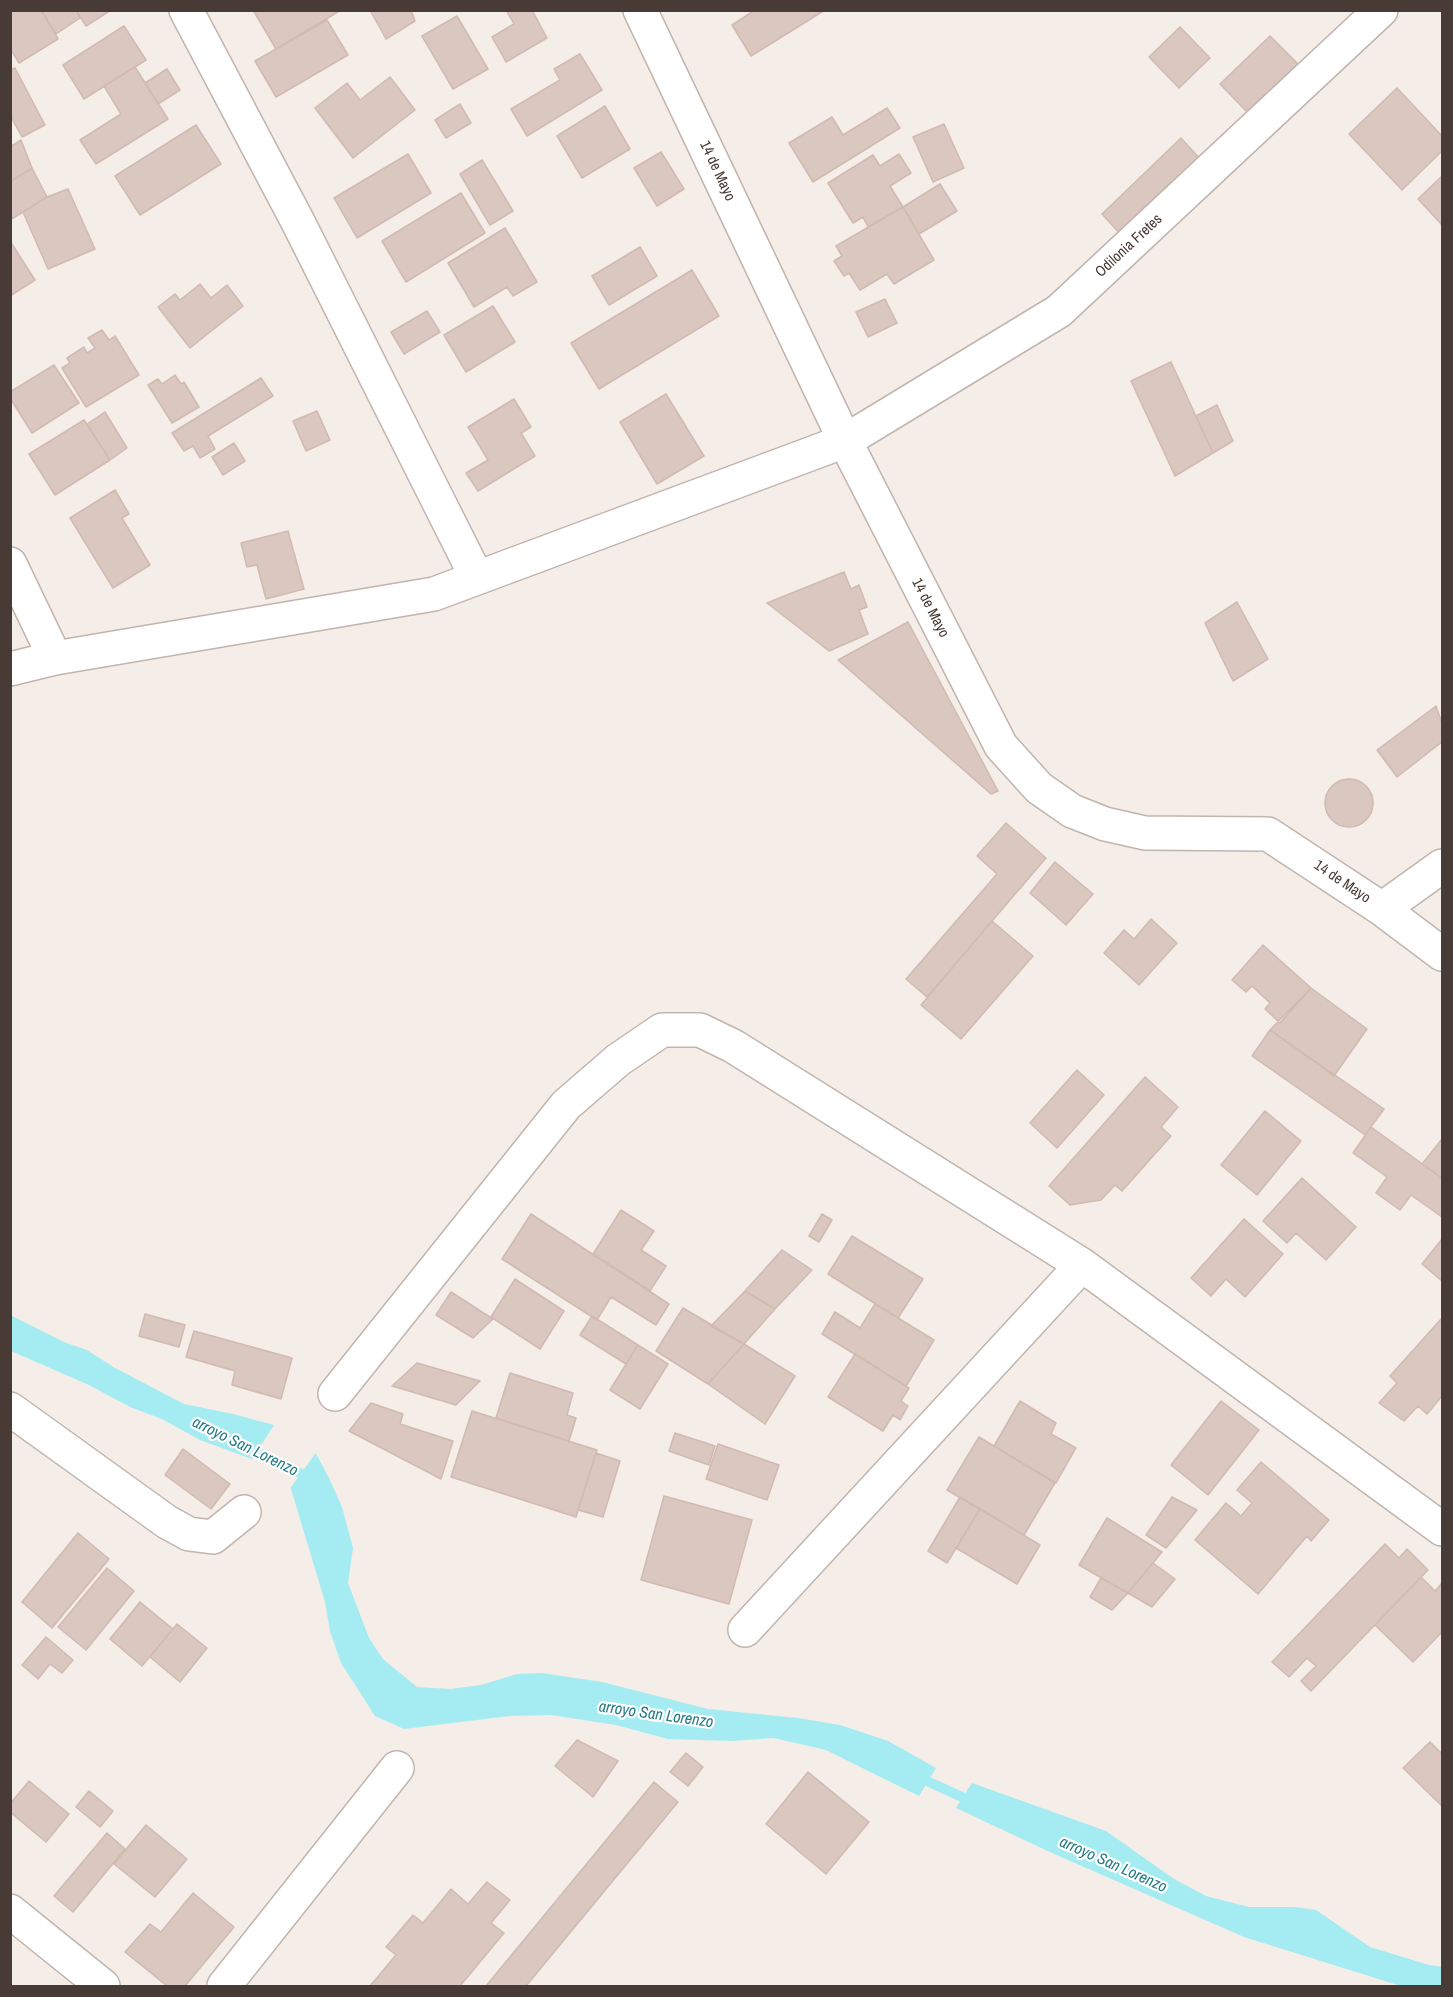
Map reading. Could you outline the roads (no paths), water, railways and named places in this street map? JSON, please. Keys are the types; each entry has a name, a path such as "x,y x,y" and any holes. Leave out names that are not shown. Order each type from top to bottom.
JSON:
{"street":[{"path":"186,10 303,233 477,578"},
{"name":"14 de Mayo","path":"640,10 844,441 1001,746 1039,788 1072,811 1105,824 1145,833 1268,834 1382,909 1443,954"},
{"name":"Odilonia Fretes","path":"10,669 55,658 434,594 844,441 1059,311 1381,10"},
{"path":"10,564 55,658"},
{"path":"1382,909 1443,866"},
{"path":"335,1394 566,1105 618,1059 662,1030 700,1030 733,1046 1082,1265 1443,1529"},
{"path":"745,1630 1082,1265"},
{"path":"10,1409 167,1522 189,1534 213,1537 244,1512"},
{"path":"224,1986 397,1768"},
{"path":"10,1911 103,1986"}],"water":[{"path":"10,1315 64,1342 87,1350 115,1368 184,1404 274,1425 252,1459 200,1440 162,1419 130,1407 89,1385 11,1351"},
{"path":"312,1446 342,1507 353,1548 348,1583 369,1638 383,1659 417,1687 451,1689 481,1685 517,1674 542,1673 602,1682 708,1709 798,1718 840,1725 888,1741 936,1768 919,1796 826,1750 774,1738 732,1741 668,1739 616,1725 551,1715 509,1716 404,1729 375,1716 341,1663 288,1479"},
{"path":"972,1783 1106,1831 1174,1879 1206,1896 1249,1907 1294,1907 1316,1910 1370,1947 1442,1967 1442,1986 1401,1986 1244,1937 1052,1853 956,1808"}],"waterway":[{"name":"arroyo San Lorenzo","path":"244,1447 306,1476"},
{"name":"arroyo San Lorenzo","path":"916,1776 975,1803"}]}
